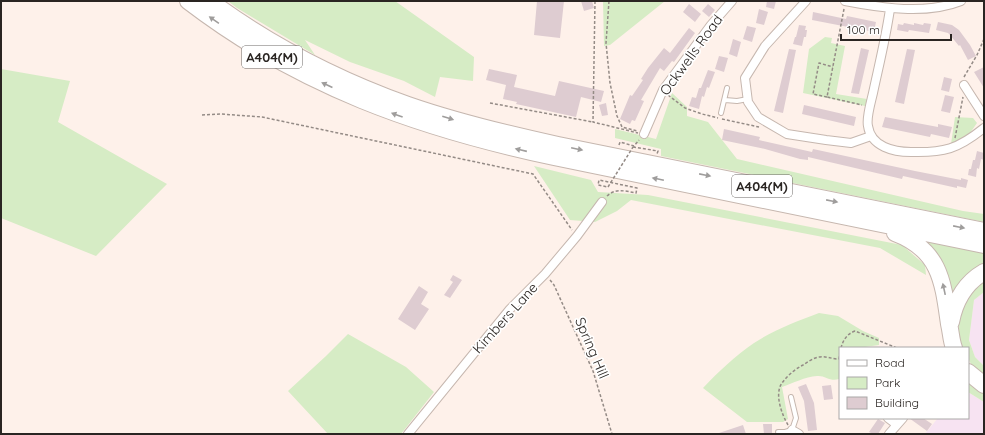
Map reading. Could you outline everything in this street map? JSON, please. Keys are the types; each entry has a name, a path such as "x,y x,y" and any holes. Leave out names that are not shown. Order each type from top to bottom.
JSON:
{"highway":[{"name":"A404(M)","path":"188,1 245,40 308,76 362,101 425,124 482,141 534,153 984,245"},
{"name":"A404(M)","path":"210,1 267,39 319,67 372,91 445,117 551,144 984,232"},
{"name":"A404(M)","path":"857,219 897,234 911,241 918,245 931,258 939,271 944,286 954,347"},
{"name":"A404(M)","path":"950,328 955,306 962,292 973,280 984,272"},
{"path":"969,373 984,385"}],"street":[{"name":"Ockwells Road","path":"645,134 663,90 711,25 732,1"},
{"path":"806,1 765,46 746,78 748,102 758,117 786,134 851,143 871,136"},
{"path":"845,1 890,9 930,8 961,1"},
{"path":"890,9 867,126 871,136 880,146 904,152 928,152 953,148 966,142 984,128"},
{"path":"964,85 984,116"},
{"name":"Kimbers Lane","path":"408,434 510,309 545,274 577,236 602,202"},
{"path":"889,419 896,424"},
{"path":"889,434 902,419"},
{"path":"792,430 799,434"}],"lane":[{"path":"721,113 727,88"},
{"path":"725,100 737,101 748,99"},
{"path":"778,432 792,430 796,418 791,397"}],"path":[{"path":"593,122 594,1"},
{"path":"609,1 606,43 610,83 617,116 622,127 645,134"},
{"path":"827,97 845,1"},
{"path":"833,66 819,63 813,94 870,107"},
{"path":"490,103 593,122 645,134"},
{"path":"202,115 221,114 262,118 533,174 577,236"},
{"path":"618,147 620,142 634,146 645,134"},
{"path":"602,202 608,194 621,190 636,193 637,188 614,183 607,182 599,180 598,185 608,187 612,180 620,167 633,147 658,151 656,157"},
{"path":"626,149 633,151"},
{"name":"Spring Hill","path":"545,274 554,285 593,371 612,434"},
{"path":"841,347 842,343 849,333 855,331 895,347"},
{"path":"792,430 784,418 779,394 781,384 796,369 818,357 839,359"}],"shaded area":[{"path":"984,292 984,366 975,357 969,340 974,300"},
{"path":"969,393 984,402 984,434 925,434 937,419 969,419"}],"green space":[{"path":"228,1 395,1 474,57 473,81 440,77 435,97 404,81 350,62 305,40 315,55 237,8"},
{"path":"603,1 665,1 610,45 604,46"},
{"path":"825,37 832,38 831,43 845,46 836,94 867,99 865,106 803,93 809,49"},
{"path":"1,69 70,81 58,122 167,184 96,256 1,218"},
{"path":"672,93 687,107 687,116 708,122 737,159 963,211 984,214 984,222 661,156 661,149 615,138 615,129 656,139"},
{"path":"955,117 973,118 977,123 968,136 951,144"},
{"path":"534,166 591,180 598,192 648,195 902,245 925,265 926,275 880,248 631,200 617,211 595,222 570,220"},
{"path":"914,239 984,253 984,268 955,298"},
{"path":"984,280 984,292 974,300 969,340 975,357 984,366 984,376 976,370 970,362 969,347 962,347 959,337 959,315 963,302 970,292"},
{"path":"819,313 838,316 863,331 879,338 879,345 865,347 839,347 839,379 833,380 820,376 799,380 782,387 788,419 783,422 747,422 703,388 727,364 754,343 794,323"},
{"path":"348,334 406,367 434,392 401,434 328,434 288,391"},
{"path":"969,381 984,392 984,402 969,393"}],"building":[{"path":"537,1 564,1 560,38 534,35"},
{"path":"581,1 592,1 594,8 584,11"},
{"path":"767,1 776,1 774,9 766,7"},
{"path":"689,4 701,14 695,22 683,12"},
{"path":"708,4 715,10 709,17 702,11"},
{"path":"759,9 768,12 764,25 756,23"},
{"path":"813,12 846,19 847,16 876,22 874,32 812,20"},
{"path":"938,22 952,25 959,30 976,56 968,60 960,45 959,46 948,33 936,30"},
{"path":"904,23 914,25 914,23 923,25 924,23 931,24 929,33 897,30 898,24 903,25"},
{"path":"799,25 806,26 805,30 807,30 802,46 793,44"},
{"path":"747,26 756,28 752,42 743,39"},
{"path":"689,28 695,33 674,62 672,61 664,71 660,68 641,100 644,101 635,121 632,120 630,124 620,119 630,95 632,96 643,80 641,79 648,68 664,48 670,53"},
{"path":"733,39 741,42 737,57 729,54"},
{"path":"861,48 869,50 859,94 851,93"},
{"path":"789,49 796,50 783,113 774,111"},
{"path":"907,49 915,50 904,104 895,102"},
{"path":"719,56 728,58 724,72 715,69"},
{"path":"984,67 984,88 974,72"},
{"path":"489,69 517,75 514,87 555,96 559,81 604,91 601,102 581,97 576,117 516,104 517,102 503,99 506,85 486,80"},
{"path":"708,70 715,72 709,88 707,87 704,97 702,96 699,109 689,106 692,97 696,98"},
{"path":"944,77 952,79 949,92 941,90"},
{"path":"945,95 954,97 950,113 941,111"},
{"path":"606,103 608,115 602,116 599,105"},
{"path":"804,105 856,117 854,126 802,114"},
{"path":"885,117 938,127 938,124 952,127 949,138 931,134 930,137 882,127"},
{"path":"724,129 760,137 759,140 812,152 813,149 915,171 968,180 966,188 957,186 957,188 903,176 902,179 808,157 808,160 800,159 765,149 722,140"},
{"path":"977,151 984,153 984,160 981,159 979,169 977,168 976,177 968,175 973,160 975,160"},
{"path":"453,275 462,280 450,298 444,295 453,282 450,280"},
{"path":"419,286 428,292 421,304 429,309 415,330 398,319"},
{"path":"806,384 814,403 817,430 808,431 804,401 798,387"},
{"path":"831,385 833,399 824,400 822,386"},
{"path":"878,419 885,423 878,434 869,432"},
{"path":"910,419 924,419 932,424 927,431"},
{"path":"763,424 772,424 772,434 764,434"},
{"path":"743,425 746,434 719,434 719,433"}]}
